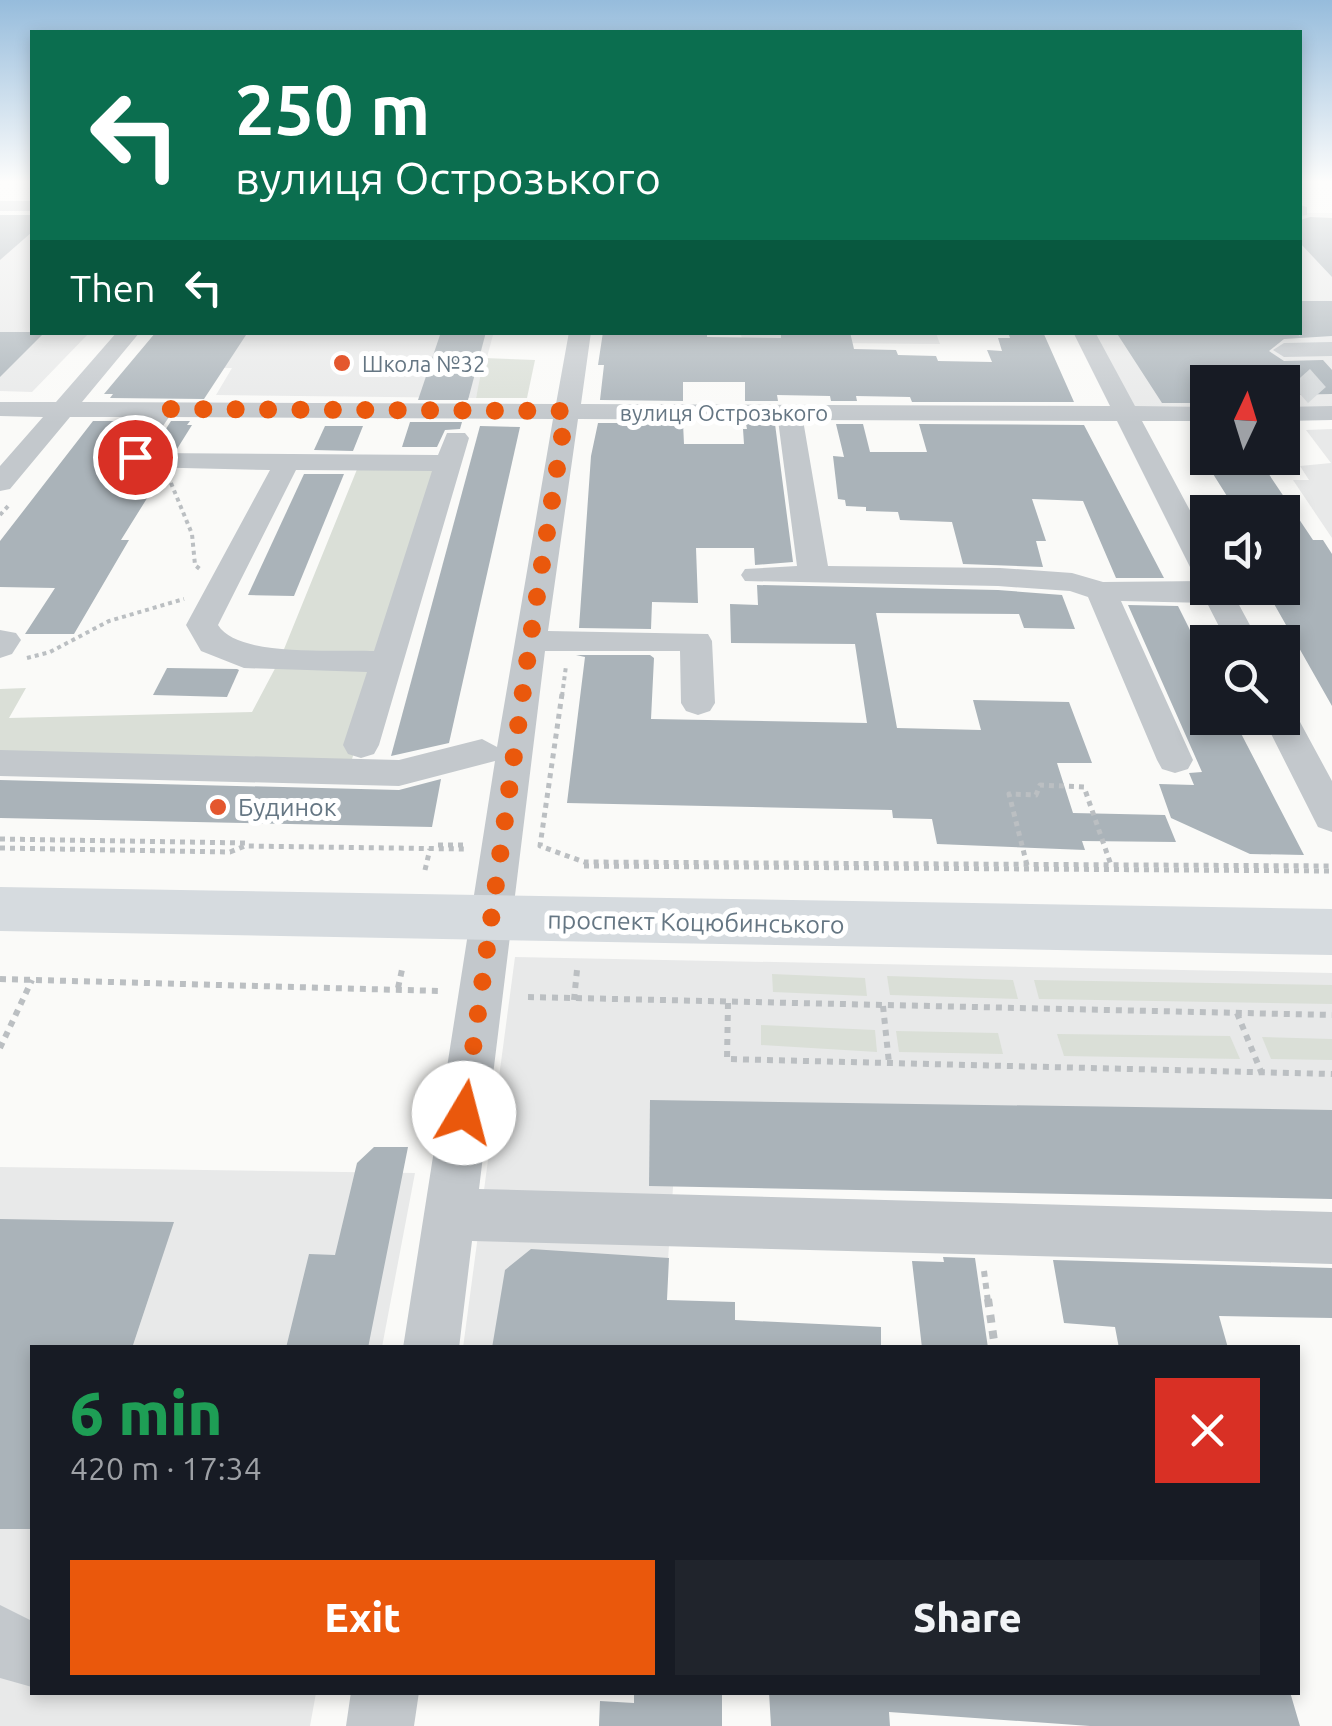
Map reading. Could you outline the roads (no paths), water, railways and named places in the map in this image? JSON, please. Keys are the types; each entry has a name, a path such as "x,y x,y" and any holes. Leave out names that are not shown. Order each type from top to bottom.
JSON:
{"main road":[{"name":"проспект Коцюбинського","path":"0,909 1332,932"}],"street":[{"path":"6,470 126,335"},
{"path":"431,1345 530,641 579,335"},
{"path":"1086,335 1190,538"},
{"path":"1322,394 1284,350 1332,349"},
{"name":"вулиця Острозького","path":"0,409 1190,414"},
{"path":"162,409 136,448 135,457 162,461 448,463"},
{"path":"361,745 465,411"},
{"path":"789,412 814,576"},
{"path":"286,462 202,625 213,644 244,658 387,662"},
{"path":"756,576 1000,577 1014,582 1072,582 1101,591 1190,586"},
{"path":"1101,591 1175,760"},
{"path":"530,641 696,641 698,703"},
{"path":"1291,735 1332,817"},
{"path":"0,763 399,773 482,752"},
{"path":"449,1214 1332,1238"},
{"path":"0,1638 10,1649 30,1654"},
{"path":"380,1726 385,1695"}],"tunnel":[{"path":"1301,377 1317,395"}],"place":[{"name":"Школа №32","path":"342,363"},
{"name":"Будинок","path":"218,807"}]}
